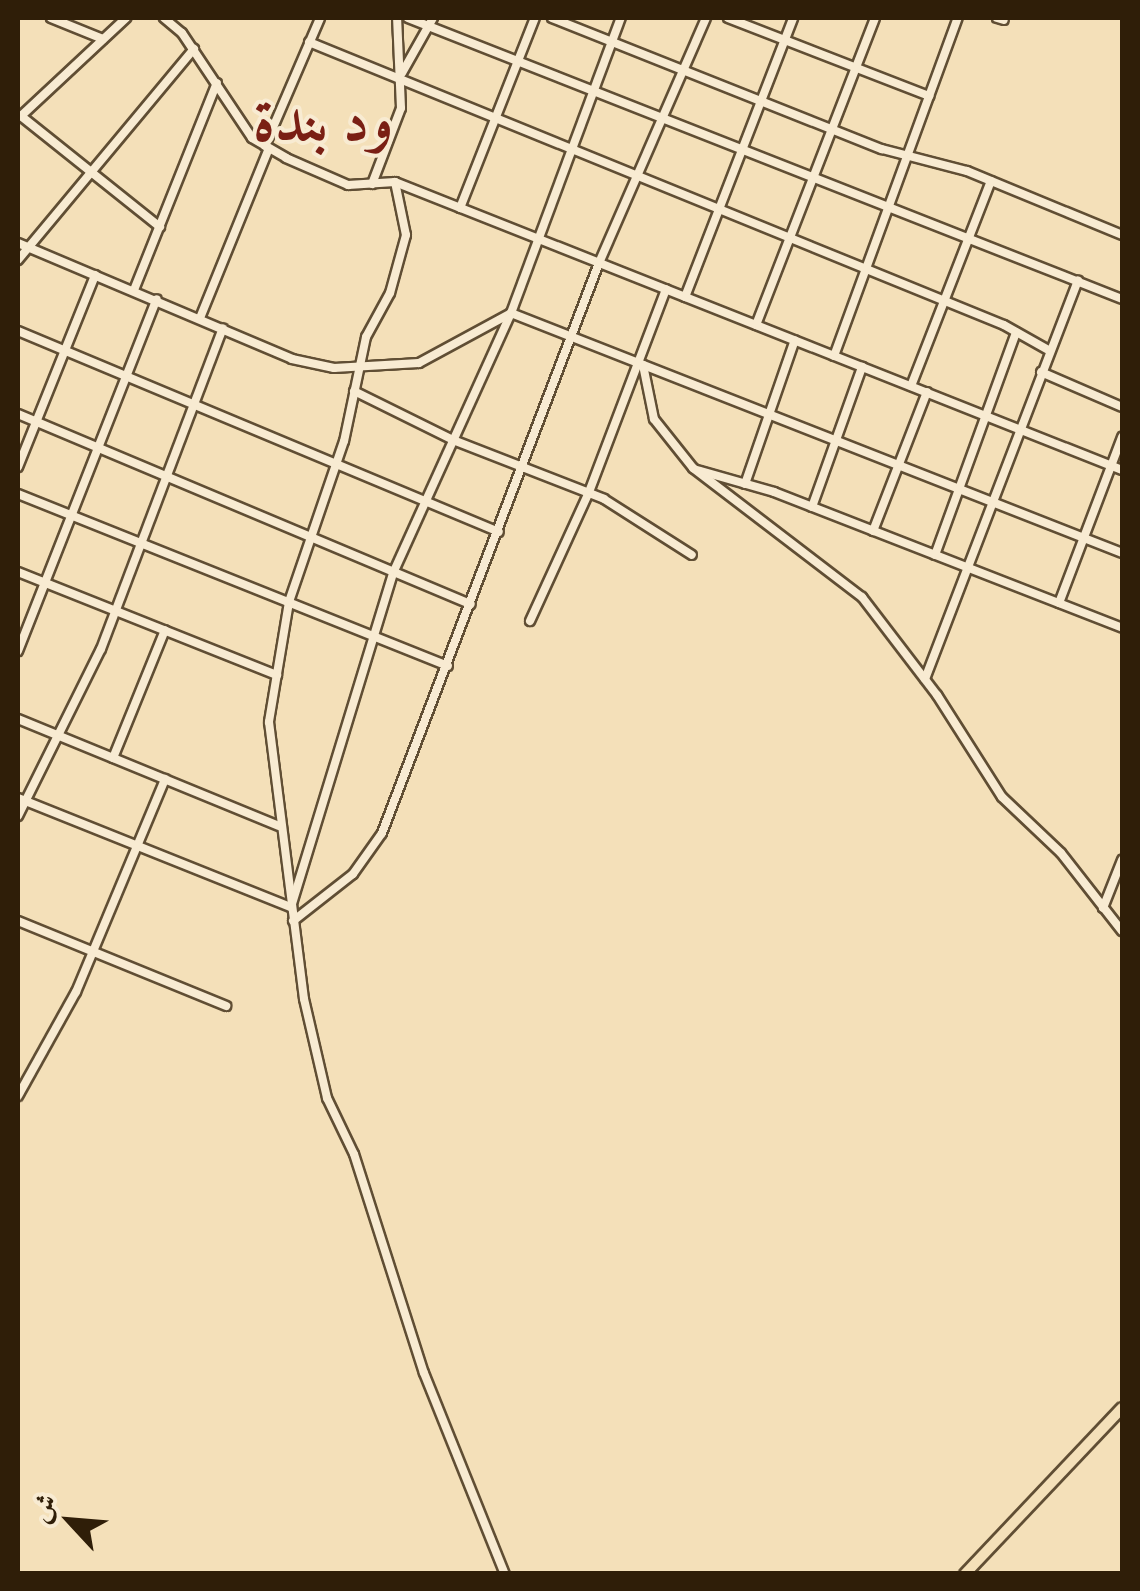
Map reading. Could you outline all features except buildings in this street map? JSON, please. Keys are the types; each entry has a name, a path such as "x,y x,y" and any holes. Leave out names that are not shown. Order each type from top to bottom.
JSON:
{"highway":[{"path":"965,1574 1122,1408"}],"street":[{"path":"50,18 103,38"},
{"path":"126,18 19,117 92,170 160,227"},
{"path":"164,18 194,49 252,138 267,147 348,185 394,182 1122,470"},
{"path":"200,318 320,18"},
{"path":"372,184 401,108 396,18"},
{"path":"408,18 431,21 518,60 1122,299"},
{"path":"460,208 535,18"},
{"path":"552,18 906,157 992,181 1122,235"},
{"path":"291,907 394,572 511,313 622,18"},
{"path":"293,921 353,874 382,833 525,466 599,263 706,18"},
{"path":"728,18 929,96"},
{"path":"685,297 793,18"},
{"path":"756,325 875,18"},
{"path":"834,356 958,18"},
{"path":"402,76 431,21"},
{"path":"309,42 402,76 944,300 1050,351"},
{"path":"18,260 194,49"},
{"path":"134,290 218,83"},
{"path":"911,386 992,181"},
{"path":"394,182 406,236 390,294 366,337 338,461 290,602 269,722 293,921 328,1098 354,1154 424,1372 505,1574"},
{"path":"18,243 26,250 157,298 292,359 359,366 418,363 511,313 1122,553"},
{"path":"18,468 95,275"},
{"path":"924,679 1078,280"},
{"path":"530,621 589,492 666,290"},
{"path":"18,651 157,298"},
{"path":"18,816 22,799 59,736 115,610 223,328"},
{"path":"18,331 338,461 499,532"},
{"path":"936,555 1016,332"},
{"path":"745,484 795,340"},
{"path":"640,364 654,419 692,468 862,597 924,679 1002,797 1061,852 1122,931"},
{"path":"812,507 862,367"},
{"path":"1041,372 1122,407"},
{"path":"354,391 453,440 589,492 692,554"},
{"path":"873,530 926,392"},
{"path":"18,414 471,604"},
{"path":"1059,603 1122,437"},
{"path":"692,468 812,507 1122,628"},
{"path":"18,494 448,666"},
{"path":"18,572 277,675"},
{"path":"113,758 165,630"},
{"path":"18,718 279,826"},
{"path":"18,1096 91,953 165,780"},
{"path":"22,799 291,907"},
{"path":"1103,908 1122,860"},
{"path":"18,921 226,1006"}],"district":[{"name":"ود بندة","path":"323,119"}]}
